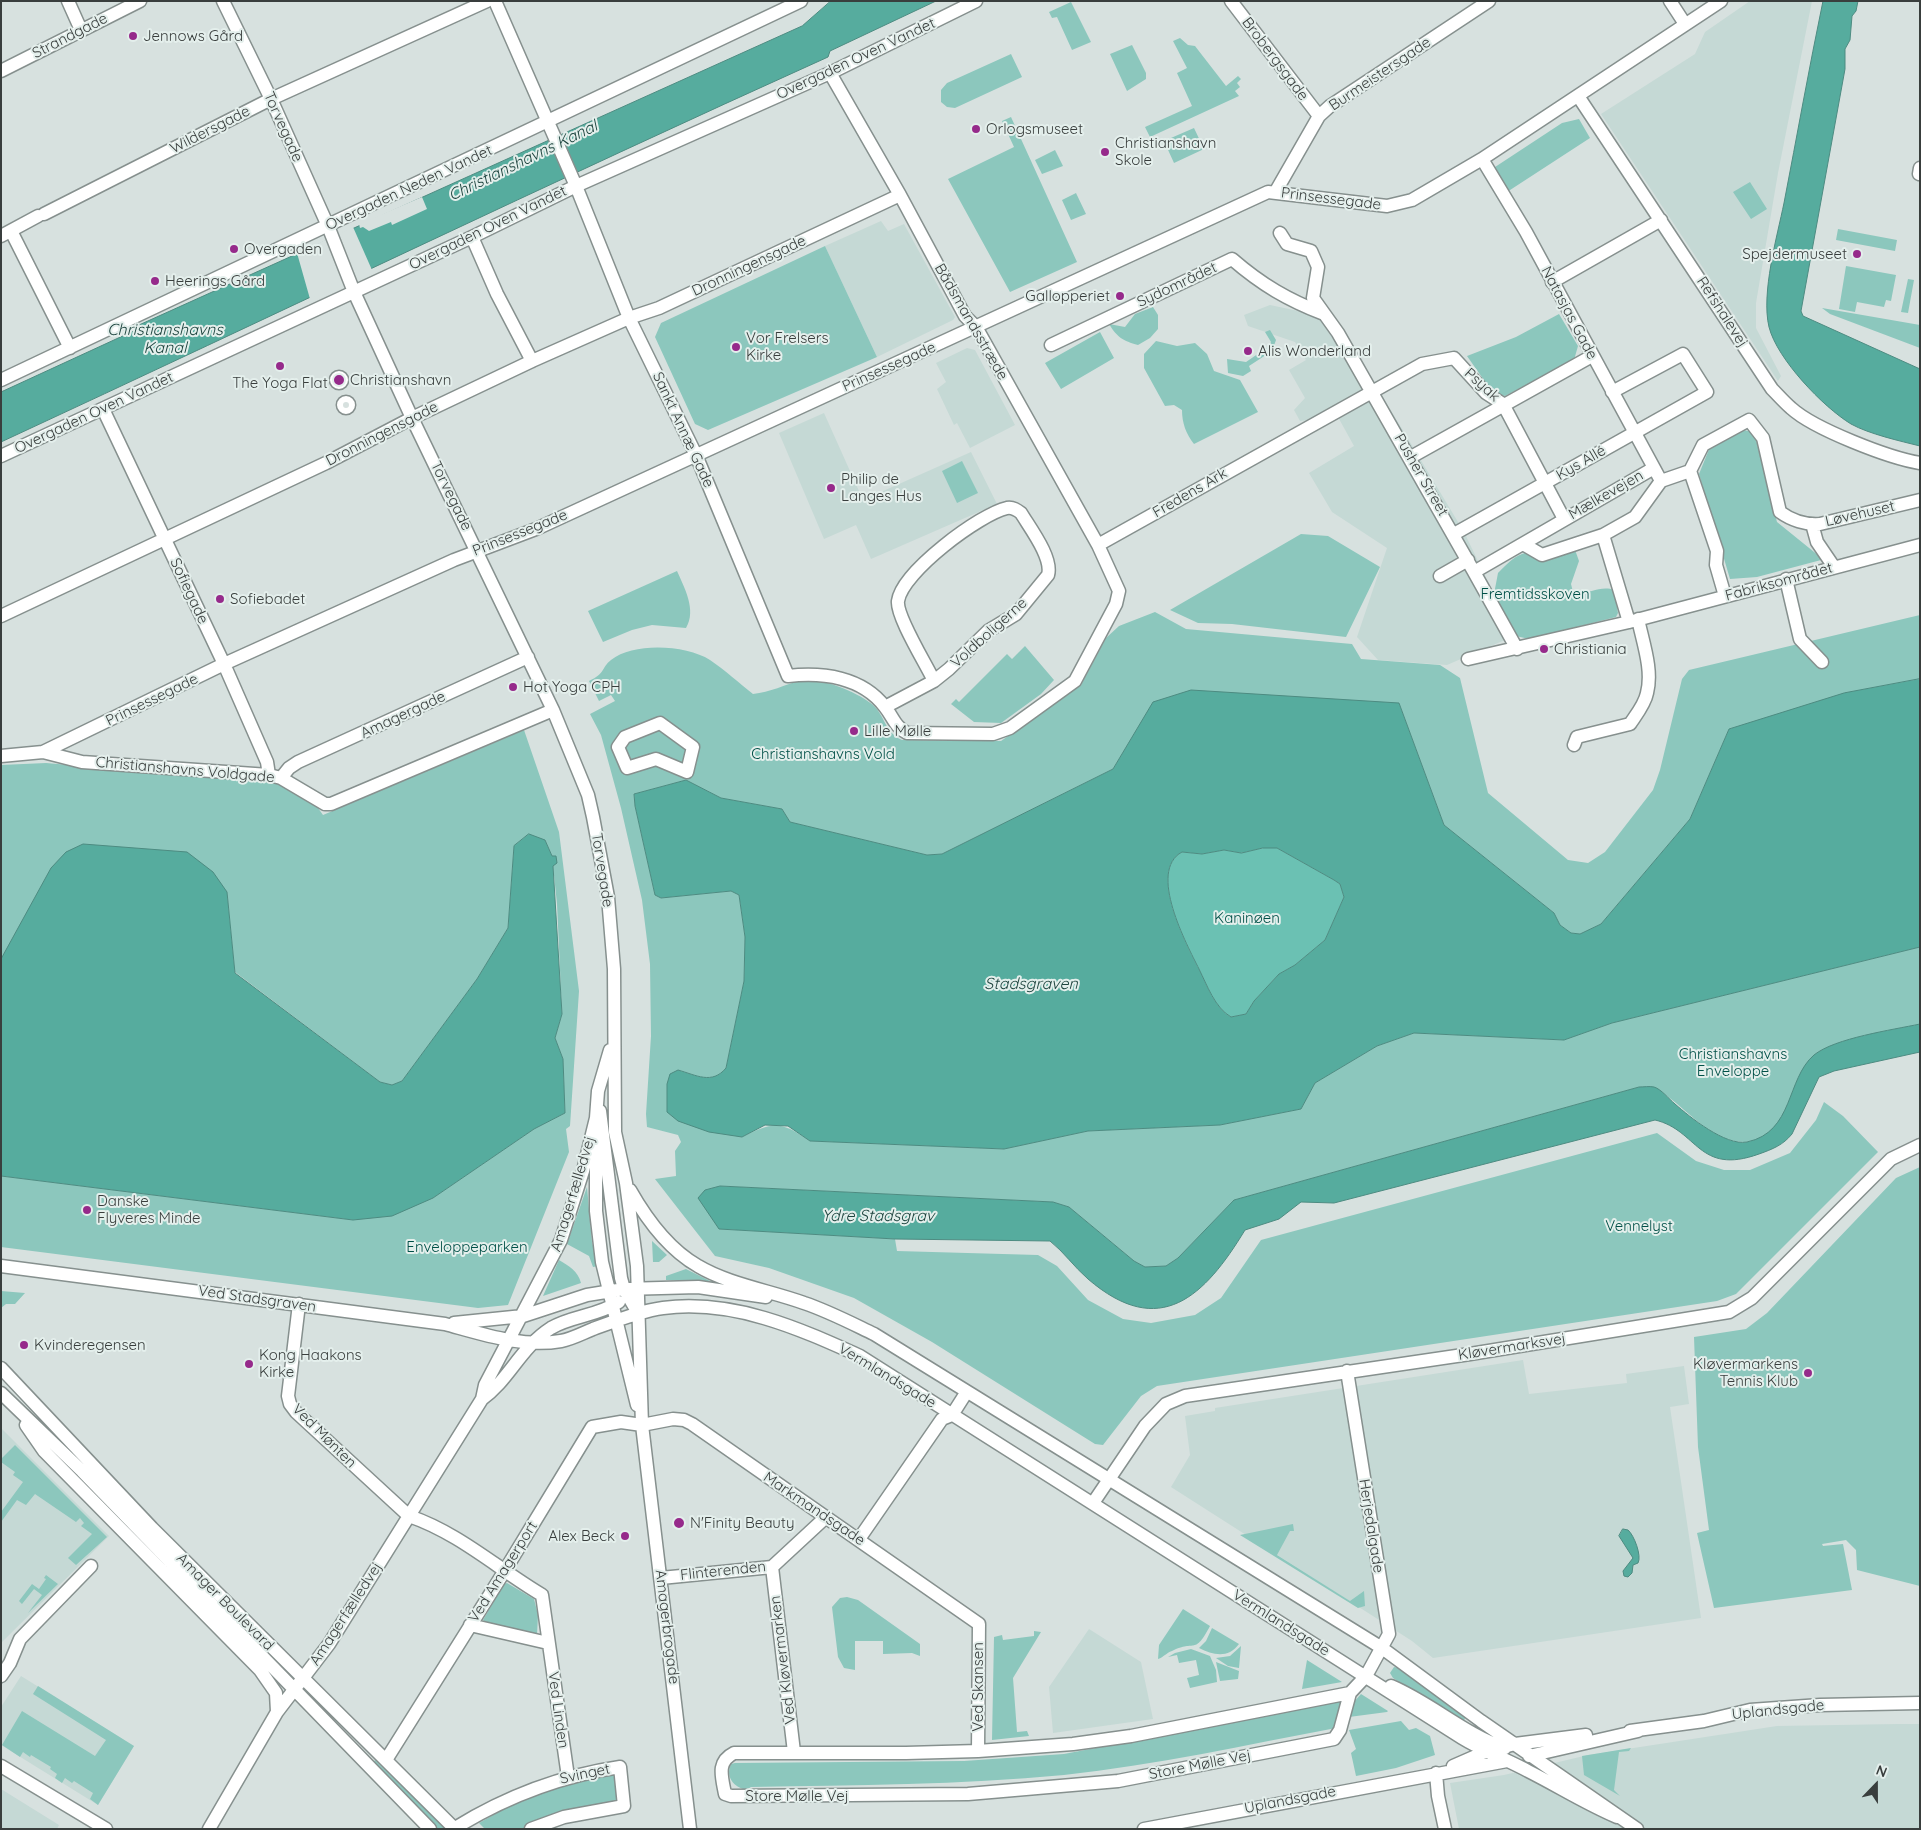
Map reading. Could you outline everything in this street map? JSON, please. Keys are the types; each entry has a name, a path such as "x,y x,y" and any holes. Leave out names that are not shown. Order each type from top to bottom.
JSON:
{"street":[{"path":"68,1 81,30"},
{"name":"Strandgade","path":"1,71 140,1"},
{"name":"Torvegade","path":"223,1 271,99 329,228 352,288 412,418 553,710 588,795 608,897 614,969 616,1144 626,1183 635,1293"},
{"name":"Wildersgade","path":"70,348 6,233 271,99 487,1"},
{"path":"495,1 548,122"},
{"path":"787,4 801,1"},
{"name":"Overgaden Oven Vandet","path":"1,456 103,409 352,288 472,237 576,186 830,72 976,1"},
{"name":"Burmeistersgade","path":"1276,191 1319,116 1330,106 1489,1"},
{"path":"1670,1 1685,24"},
{"name":"Prinsessegade","path":"43,752 224,664 477,550 536,529 1268,192 1276,191 1371,204 1401,204 1429,191 1482,159 1721,1"},
{"name":"Brobergsgade","path":"1238,3 1319,116"},
{"name":"Overgaden Neden Vandet","path":"1,380 329,228 787,4"},
{"name":"Bådsmandsstræde","path":"830,72 900,195 965,316 976,327 1098,545 1119,590 1116,604 1075,681 1010,728 994,734 907,733 898,729 885,707"},
{"name":"Refshalevej","path":"1578,96 1772,389 1792,410 1868,447 1920,463"},
{"name":"Sankt Annæ Gade","path":"548,122 629,318 696,455 788,676 823,675 840,678 872,692 885,707"},
{"name":"Natasjas Gade","path":"1482,159 1526,232 1654,468"},
{"name":"Dronningensgade","path":"1,616 163,538 326,463 412,418 532,361 629,318 659,308 900,195"},
{"path":"1552,282 1661,220"},
{"path":"1280,233 1287,244 1311,251 1318,267 1313,298 1372,392"},
{"path":"472,237 497,294 532,361"},
{"name":"Sydområdet","path":"1052,345 1232,259 1283,297 1324,314"},
{"name":"Kys Allé","path":"1454,534 1707,392 1683,354 1612,392"},
{"path":"1411,457 1592,356"},
{"name":"Psyak","path":"1372,392 1422,364 1454,358 1486,393 1503,404 1564,519"},
{"name":"Fredens Ark","path":"1098,545 1372,392"},
{"name":"Pusher Street","path":"1372,392 1411,457 1468,560"},
{"name":"Sofiegade","path":"103,409 275,776"},
{"name":"Løvehuset","path":"1690,472 1703,445 1749,420 1763,438 1780,512 1788,518 1812,524 1920,500"},
{"name":"Mælkevejen","path":"1474,572 1654,468 1661,481 1690,472"},
{"path":"1690,472 1717,551 1716,565 1725,596"},
{"path":"1523,544 1542,554 1603,535 1635,517 1661,481"},
{"name":"Voldboligerne","path":"885,707 934,681 988,631 1016,614 1048,575 1050,568 1048,559 1021,513 1015,508 1007,508 976,523 940,548 901,590 898,602 900,615 934,681"},
{"path":"1812,524 1817,542 1834,568"},
{"path":"1574,745 1577,737 1630,724 1647,694 1648,670 1634,621 1603,535"},
{"name":"Fabriksområdet","path":"1468,659 1634,621 1786,579 1920,545"},
{"path":"1440,576 1468,560 1517,649"},
{"path":"1786,579 1800,639 1822,662"},
{"name":"Amagergade","path":"275,776 298,762 528,657"},
{"name":"Christianshavns Voldgade","path":"1,756 43,752 82,762 275,776 324,804 331,804 553,710"},
{"path":"660,723 693,746 687,772 656,760 627,768 618,747 625,737 660,723"},
{"name":"Torvegade","path":"598,1091 614,1039"},
{"path":"598,1091 640,1314"},
{"name":"Amagerfælledvej","path":"209,1829 277,1712 329,1644 482,1399 484,1385 523,1316 562,1240 583,1171 596,1118 598,1091"},
{"path":"596,1118 596,1210 602,1262 618,1321"},
{"name":"Kløvermarksvej","path":"1093,1503 1145,1426 1166,1404 1185,1396 1470,1354 1729,1312 1752,1298 1891,1159 1920,1145"},
{"name":"Vermlandsgade","path":"626,1183 645,1217 688,1260 718,1275 805,1303 874,1334 966,1393 1109,1478 1382,1648 1617,1817 1637,1829"},
{"name":"Ved Stadsgraven","path":"1,1266 445,1324 510,1340 534,1341"},
{"name":"Vermlandsgade","path":"445,1324 523,1316 587,1295 610,1291 635,1293 698,1287 805,1303"},
{"path":"618,1321 635,1293"},
{"name":"Amagerfælledvej","path":"482,1399 494,1391 515,1361 534,1341 553,1327 600,1312 635,1293"},
{"name":"Ved Mønten","path":"299,1304 288,1396 290,1404 296,1412 409,1516"},
{"name":"Vermlandsgade","path":"534,1341 562,1341 662,1308 711,1307 750,1314 803,1330 860,1356 1277,1622 1366,1676 1414,1709 1485,1752 1510,1761 1588,1805 1617,1817"},
{"name":"Amagerbrogade","path":"640,1314 642,1425 690,1829"},
{"name":"Amagerbrogade","path":"618,1321 621,1346 642,1425"},
{"name":"Amager Boulevard","path":"1,1368 152,1528 455,1828"},
{"name":"Herjedalgade","path":"1347,1371 1389,1634 1366,1676"},
{"name":"Amager Boulevard","path":"1,1393 82,1471 430,1829"},
{"name":"Vermlandsgade","path":"859,1539 942,1419 952,1415 966,1393"},
{"path":"13,1405 44,1451 273,1685 278,1698 277,1712"},
{"name":"Markmandsgade","path":"642,1425 662,1420 684,1420 859,1539 979,1624"},
{"name":"Ved Amagerport","path":"386,1760 592,1427 621,1422 642,1425"},
{"name":"Ved Linden","path":"409,1516 424,1521 466,1544 485,1556 504,1572 542,1595 568,1777"},
{"name":"Flinterenden","path":"661,1578 772,1567 826,1517"},
{"path":"1,1676 10,1664 20,1639 91,1566"},
{"name":"Ved Kløvermarken","path":"772,1567 794,1752"},
{"name":"Ved Skansen","path":"978,1751 979,1624"},
{"path":"470,1625 548,1643"},
{"path":"1366,1676 1410,1694 1472,1733 1501,1747 1532,1755"},
{"name":"Store Mølle Vej","path":"1350,1693 1106,1741 978,1751 734,1753 724,1758 722,1766 725,1794 731,1796 968,1794 1118,1781 1334,1740 1340,1730 1350,1693 1366,1676"},
{"name":"Uplandsgade","path":"1144,1829 1436,1773 1510,1761 1638,1731 1750,1710 1820,1705 1920,1703"},
{"name":"Uplandsgade","path":"1436,1773 1485,1752 1515,1744 1638,1731"},
{"path":"1,1766 106,1829"},
{"name":"Svinget","path":"455,1828 509,1798 568,1777 620,1767 624,1806 564,1817 531,1829"},
{"path":"1436,1773 1438,1796 1445,1829"}],"shaded area":[{"path":"1750,1 1812,1 1778,173 1756,303 1756,328 1781,376 1778,381 1601,114 1695,54 1705,32"},
{"path":"881,221 888,231 904,224 955,317 953,320 877,357 825,246"},
{"path":"1270,305 1336,319 1464,532 1514,636 1447,665 1378,660 1357,637 1387,548 1332,512 1309,473 1354,446 1338,417 1300,421 1294,410 1305,398 1289,370 1306,360 1295,342 1248,326 1244,315"},
{"path":"967,348 975,350 1015,425 970,448 957,423 954,425 937,389 946,382 936,363"},
{"path":"824,413 863,500 971,452 997,504 871,559 856,525 824,539 779,433"},
{"path":"1523,1360 1529,1394 1627,1383 1626,1374 1684,1366 1689,1404 1670,1407 1701,1618 1433,1658 1412,1641 1171,1487 1190,1455 1185,1416 1215,1411 1215,1408"},
{"path":"1,1428 109,1536 1,1643"},
{"path":"1089,1629 1141,1662 1153,1719 1053,1733 1049,1687"},
{"path":"21,1676 134,1746 98,1805 1,1745 1,1707"},
{"path":"1920,1724 1920,1829 1459,1829 1450,1783 1504,1775 1588,1755 1777,1726"},
{"path":"1,1789 59,1825 57,1829 1,1829"}],"green space":[{"path":"1071,2 1091,42 1072,50 1057,17 1052,18 1049,12"},
{"path":"1180,38 1188,45 1195,46 1226,86 1238,76 1241,79 1237,83 1240,87 1235,91 1239,96 1150,137 1145,127 1192,106 1177,73 1187,68 1173,41"},
{"path":"1132,45 1146,73 1146,79 1127,91 1110,54"},
{"path":"1011,54 1022,77 955,108 947,107 941,102 941,90 947,83"},
{"path":"1011,117 1077,262 1010,292 948,179 1014,147 1002,121"},
{"path":"1579,119 1590,138 1507,192 1492,169 1562,123"},
{"path":"1194,128 1204,149 1174,163 1164,141"},
{"path":"1055,150 1063,166 1042,174 1035,160"},
{"path":"1750,182 1767,209 1751,219 1733,192"},
{"path":"1076,193 1086,214 1071,220 1062,200"},
{"path":"1838,229 1897,240 1895,251 1836,240"},
{"path":"825,246 877,357 708,430 695,424 655,337 661,323"},
{"path":"1846,266 1896,275 1891,301 1886,300 1884,307 1857,302 1855,312 1839,309"},
{"path":"1908,279 1914,280 1908,313 1901,312"},
{"path":"1153,307 1158,315 1158,329 1150,338 1138,345 1121,338 1109,324 1125,327 1135,314"},
{"path":"1822,308 1920,325 1920,348 1830,314"},
{"path":"1559,314 1578,346 1574,360 1505,396 1493,393 1467,356 1516,337"},
{"path":"1270,330 1276,340 1272,351 1249,366 1251,371 1243,376 1228,373 1227,359 1246,362 1268,347 1271,342 1265,332"},
{"path":"1100,332 1114,358 1061,389 1045,363"},
{"path":"1156,341 1177,346 1195,343 1207,354 1214,371 1240,380 1258,412 1194,444 1185,428 1182,410 1174,405 1165,406 1144,368 1144,354"},
{"path":"1743,430 1754,432 1777,522 1819,556 1821,560 1757,577 1730,579 1699,474 1710,447"},
{"path":"962,461 978,493 957,503 942,471"},
{"path":"1301,534 1328,536 1380,567 1346,637 1232,624 1198,623 1170,610"},
{"name":"Fremtidsskoven","path":"1574,547 1579,561 1571,584 1573,592 1582,593 1603,588 1614,590 1618,613 1616,617 1529,639 1516,636 1494,594 1498,573 1512,559 1527,552"},
{"path":"677,571 690,606 689,621 686,628 652,625 632,630 603,642 588,611"},
{"path":"1155,612 1186,629 1352,644 1361,659 1440,665 1460,678 1488,793 1568,860 1588,863 1605,852 1653,790 1660,770 1682,679 1689,670 1920,615 1920,679 1729,729 1690,819 1601,924 1580,934 1571,933 1560,925 1554,913 1444,825 1399,703 1154,702 1113,769 942,854 927,855 790,822 782,809 721,798 686,780 634,794 655,895 661,898 731,891 739,895 745,937 744,981 726,1068 721,1073 709,1077 697,1076 678,1070 742,1137 762,1128 777,1126 792,1130 810,1141 1004,1149 1088,1131 1220,1125 1301,1109 1315,1083 1377,1046 1414,1033 1564,1040 1612,1023 1920,947 1920,1024 1867,1035 1828,1047 1818,1053 1808,1063 1781,1119 1772,1131 1760,1139 1744,1142 1732,1141 1720,1136 1700,1123 1661,1092 1639,1087 1234,1200 1178,1258 1166,1266 1145,1267 1134,1261 1069,1207 1053,1202 721,1186 705,1190 720,1229 895,1239 897,1251 1038,1255 1057,1266 1088,1300 1123,1319 1151,1323 1195,1315 1221,1298 1261,1240 1657,1133 1696,1161 1724,1170 1750,1170 1790,1153 1816,1120 1824,1102 1843,1116 1878,1152 1736,1294 1717,1301 1157,1386 1141,1396 1103,1445 1095,1444 932,1342 854,1298 769,1268 715,1256 655,1179 676,1176 675,1151 681,1142 678,1135 647,1127 646,1114 651,1036 650,964 642,900 621,808 601,735 590,714 615,701 611,695 599,701 589,681 601,673 611,660 633,650 660,648 688,651 710,660 753,694 809,679 839,686 859,695 873,705 888,729 902,740 1001,741 1081,685 1106,638 1119,626"},
{"path":"1025,646 1054,680 1041,694 1001,723 974,722 951,704 956,699 959,702 1007,654 1012,659"},
{"name":"Enveloppeparken","path":"524,730 559,832 579,991 570,1126 566,1129 569,1152 508,1305 478,1308 1,1247 1,1176 353,1220 433,1198 534,1129 565,1113 563,1059 555,1038 562,1014 557,904 552,856 545,840 514,846 508,928 477,979 402,1081 392,1085 380,1082 235,972 227,892 1,959 1,765 46,763 276,783 318,808 323,815"},
{"name":"Kaninøen","path":"1263,848 1277,848 1334,880 1340,884 1344,897 1325,940 1295,965 1279,974 1254,1001 1246,1014 1231,1017 1220,1008 1212,996 1186,943 1173,909 1168,875 1172,861 1182,852 1202,854 1224,850 1241,853"},
{"name":"Kløvermarkens Tennis Klub","path":"1920,1167 1920,1586 1857,1570 1856,1550 1846,1540 1822,1544 1823,1546 1843,1544 1852,1590 1714,1608 1697,1533 1709,1530 1698,1447 1694,1337 1746,1329 1767,1313 1896,1178"},
{"path":"587,1187 592,1242 598,1266 593,1267 589,1256 567,1244"},
{"path":"652,1241 667,1255 659,1262 653,1262"},
{"path":"559,1260 575,1272 581,1283 543,1296"},
{"path":"686,1269 712,1282 666,1280 666,1276"},
{"path":"1,1291 25,1293 15,1304 6,1304 1,1308"},
{"path":"15,1445 107,1537 76,1565 68,1558 92,1534 81,1526 84,1523 80,1518 76,1522 35,1494 26,1505 17,1500 1,1522 1,1512 23,1482 13,1475 15,1472 1,1462 1,1459"},
{"path":"1293,1524 1294,1531 1290,1531 1277,1555 1350,1601 1364,1591 1365,1606 1358,1608 1240,1535"},
{"path":"46,1575 58,1584 28,1613 42,1595 34,1589 22,1604 19,1601 32,1584 39,1589 46,1579 44,1578"},
{"path":"507,1583 534,1599 538,1615 537,1635 487,1624 483,1620 504,1584"},
{"path":"847,1597 858,1600 920,1644 920,1656 912,1653 883,1654 883,1641 855,1641 855,1670 844,1668 838,1657 832,1607 840,1598"},
{"path":"1183,1609 1210,1626 1197,1644 1180,1648 1158,1659 1159,1645"},
{"path":"1212,1628 1239,1644 1235,1649 1225,1654 1215,1654 1199,1648 1206,1641"},
{"path":"1034,1631 1041,1632 1013,1678 1017,1732 1027,1731 1029,1736 992,1740 994,1637 1002,1635 1003,1640 1034,1636"},
{"path":"1241,1646 1239,1668 1228,1666 1216,1658 1230,1656"},
{"path":"1191,1649 1210,1656 1216,1670 1217,1682 1190,1688 1187,1678 1199,1675 1196,1660 1179,1663 1177,1655 1168,1657"},
{"path":"1307,1660 1342,1682 1302,1689"},
{"path":"1216,1662 1239,1671 1238,1679 1220,1681"},
{"path":"1394,1667 1399,1668 1465,1718 1464,1721 1462,1722 1393,1678 1390,1673"},
{"path":"38,1686 134,1746 98,1805 90,1799 93,1793 74,1781 72,1783 65,1778 62,1783 55,1778 57,1774 50,1769 51,1767 23,1752 20,1757 2,1745 22,1711 95,1756 106,1740 33,1694"},
{"path":"1361,1694 1388,1711 1349,1717 1353,1703"},
{"path":"1342,1701 1336,1728 1167,1760 1064,1775 947,1783 751,1787 746,1790 734,1784 729,1773 731,1764 735,1763 964,1761 1064,1754"},
{"path":"1401,1721 1409,1730 1416,1728 1430,1736 1435,1755 1396,1768 1356,1776 1351,1753 1356,1749 1349,1730"},
{"path":"1631,1748 1629,1751 1619,1752 1614,1790 1620,1796 1584,1775 1582,1756"},
{"path":"375,1760 446,1829 436,1829 373,1763"},
{"path":"612,1775 616,1778 618,1796 616,1801 579,1808 523,1829 485,1829 479,1823 508,1807 570,1782"}],"water":[{"name":"Christianshavns Kanal","path":"831,1 936,1 830,51 828,57 517,200 1,442 1,392 140,328 139,325 802,26"},
{"path":"1823,1 1858,1 1856,11 1852,16 1850,40 1845,49 1845,69 1801,311 1803,316 1920,369 1920,446 1867,431 1851,424 1827,406 1791,367 1781,353 1769,327 1767,313 1768,282"},
{"name":"Stadsgraven","path":"1920,679 1920,947 1612,1023 1564,1040 1414,1033 1377,1046 1315,1083 1301,1109 1220,1125 1088,1131 1004,1149 810,1141 788,1126 765,1125 742,1137 709,1132 678,1121 667,1112 667,1084 670,1074 678,1070 697,1076 709,1077 721,1073 726,1068 744,981 745,937 739,895 731,891 661,898 655,895 634,794 686,780 721,798 782,809 790,822 927,855 942,854 1113,769 1153,702 1191,690 1399,703 1444,825 1554,913 1560,925 1571,933 1580,934 1601,924 1690,819 1729,729 1844,693","holes":["1263,848 1277,848 1340,884 1344,897 1325,940 1295,965 1279,974 1254,1001 1246,1014 1231,1017 1220,1008 1212,996 1186,943 1173,909 1168,875 1172,861 1182,852 1202,854 1224,850 1241,853"]},
{"path":"529,834 545,840 552,856 556,856 557,863 553,866 562,1014 555,1038 563,1059 565,1113 534,1129 433,1198 392,1216 353,1220 1,1176 1,959 51,868 66,852 83,844 187,852 213,872 227,892 235,973 380,1082 392,1085 402,1081 477,979 508,928 514,846"},
{"name":"Ydre Stadsgrav","path":"1920,1024 1920,1052 1834,1071 1819,1077 1789,1138 1781,1144 1759,1154 1739,1159 1723,1159 1711,1156 1669,1125 1655,1120 1334,1203 1301,1202 1279,1219 1245,1230 1230,1254 1197,1291 1178,1302 1159,1308 1137,1307 1114,1297 1088,1279 1050,1241 895,1239 719,1229 698,1198 705,1190 720,1186 1053,1202 1069,1207 1134,1261 1145,1267 1166,1266 1178,1258 1234,1200 1639,1087 1657,1088 1689,1116 1708,1129 1729,1140 1747,1142 1762,1136 1773,1128 1788,1104 1798,1077 1814,1055 1823,1049 1849,1039"},
{"path":"1623,1529 1628,1530 1633,1536 1639,1556 1638,1563 1633,1565 1632,1573 1628,1577 1624,1576 1623,1571 1633,1558 1619,1536"}],"pier":[{"path":"422,197 427,209 392,225 391,222 369,231 363,227 360,228 359,224"},
{"path":"353,227 372,270 310,299 297,253"}],"place":[{"name":"Jennows Gård","path":"133,36"},
{"name":"Orlogsmuseet","path":"976,129"},
{"name":"Christianshavn Skole","path":"1105,152"},
{"name":"Overgaden","path":"234,249"},
{"name":"Spejdermuseet","path":"1857,254"},
{"name":"Heerings Gård","path":"155,281"},
{"name":"Gallopperiet","path":"1120,296"},
{"name":"Vor Frelsers Kirke","path":"736,347"},
{"name":"Alis Wonderland","path":"1248,351"},
{"name":"The Yoga Flat","path":"280,366"},
{"name":"Christianshavn","path":"339,380"},
{"name":"Philip de Langes Hus","path":"831,488"},
{"name":"Sofiebadet","path":"220,599"},
{"name":"Christiania","path":"1544,649"},
{"name":"Hot Yoga CPH","path":"513,687"},
{"name":"Lille Mølle","path":"854,731"},
{"name":"Danske Flyveres Minde","path":"87,1210"},
{"name":"Kvinderegensen","path":"24,1345"},
{"name":"Kong Haakons Kirke","path":"249,1364"},
{"name":"Kløvermarkens Tennis Klub","path":"1808,1373"},
{"name":"N'Finity Beauty","path":"679,1523"},
{"name":"Alex Beck","path":"625,1536"}],"park label":[{"name":"Christianshavns Vold","path":"823,754"},
{"name":"Christianshavns Enveloppe","path":"1733,1062"},
{"name":"Vennelyst","path":"1639,1226"}]}
